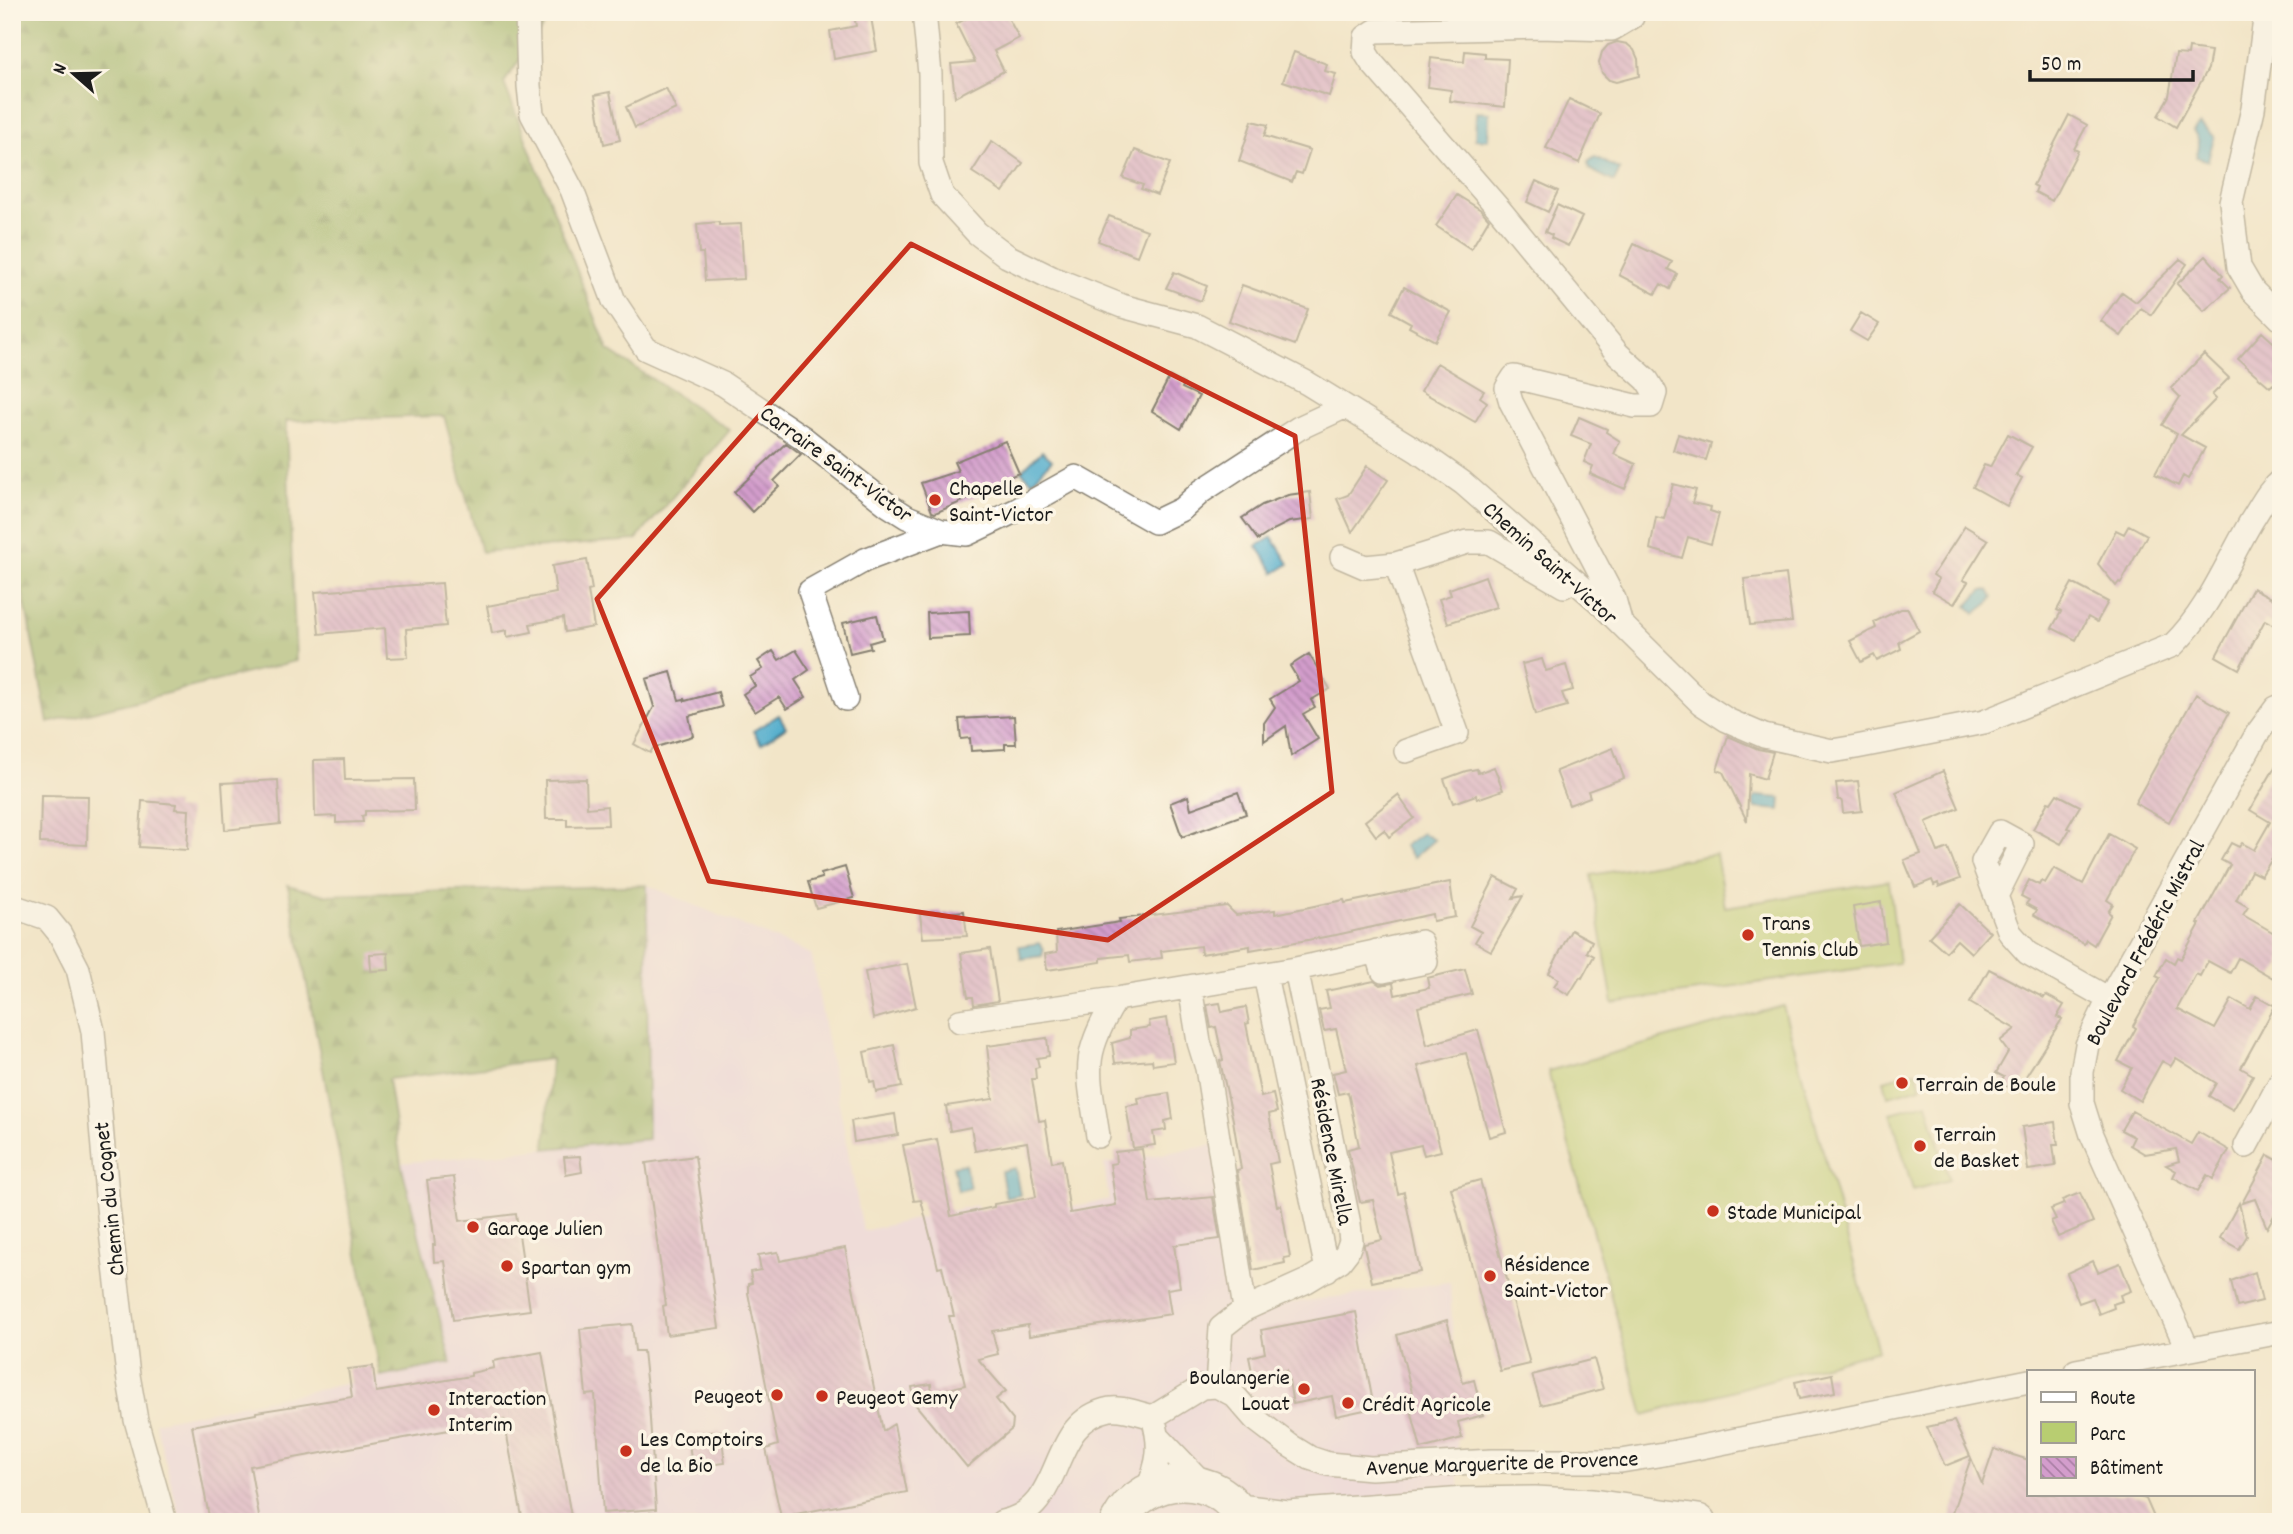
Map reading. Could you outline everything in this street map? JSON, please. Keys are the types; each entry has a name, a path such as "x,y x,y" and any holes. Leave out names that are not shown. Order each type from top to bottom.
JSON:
{"main road":[{"path":"1117,1521 1126,1508 1147,1491 1176,1482 1205,1486 1225,1497 1242,1517 1288,1518 1465,1505 1535,1504 1592,1507 1698,1522"}],"street":[{"name":"Carraire Saint-Victor","path":"527,12 532,114 577,202 614,301 640,342 646,349 723,384 751,402 907,517 941,531 967,534 1076,477 1155,523 1182,509 1202,491 1299,428 1344,407"},
{"name":"Chemin Saint-Victor","path":"924,12 930,74 931,163 942,195 977,233 1007,256 1052,278 1122,306 1197,326 1307,383 1419,452 1464,483 1599,602 1701,703 1727,720 1764,736 1832,751 1984,722 2173,645 2188,631 2221,580 2244,533 2272,488 2281,480"},
{"path":"2266,12 2253,109 2231,202 2239,267 2253,291 2281,318"},
{"path":"1622,627 1614,599 1511,402 1507,388 1514,377 1635,406 1651,406 1655,393 1647,380 1618,354 1499,209 1372,64 1365,52 1366,37 1375,31 1539,27 1612,29 1632,17"},
{"path":"846,699 810,592 865,560 941,531"},
{"path":"1342,557 1365,566 1396,564 1467,542 1489,542 1555,581 1599,602"},
{"path":"1396,564 1457,733 1406,751"},
{"name":"Boulevard Frédéric Mistral","path":"2187,1349 2092,1135 2082,1103 2082,1072 2087,1045 2109,999 2257,734 2276,708 2281,706"},
{"path":"1996,896 2010,933 2028,953 2109,999"},
{"name":"Chemin du Cognet","path":"12,906 47,918 60,934 78,969 93,1031 108,1207 128,1375 136,1420 165,1522"},
{"path":"960,1021 1190,988 1377,951"},
{"name":"Résidence Mirella","path":"1217,1385 1221,1328 1245,1309 1327,1270 1348,1252 1351,1241 1296,969"},
{"path":"1265,975 1327,1270"},
{"path":"1190,988 1199,1042 1207,1068 1245,1309"},
{"path":"1098,1136 1088,1067 1099,1026 1116,999"},
{"path":"2246,1146 2281,1082"},
{"path":"2081,1370 2281,1332"},
{"name":"Avenue Marguerite de Provence","path":"1217,1385 1234,1395 1255,1419 1310,1458 1328,1464 1371,1468 1492,1461 1621,1461 2027,1381"},
{"path":"1002,1522 1030,1508 1050,1484 1068,1436 1087,1417 1113,1409 1153,1417 1202,1387 1217,1385"},
{"path":"1153,1417 1160,1439 1205,1486"},
{"path":"1147,1491 1155,1471 1160,1439"}],"highlighted area":[{"path":"911,244 1295,436 1332,792 1108,940 709,881 597,599"}],"shaded area":[{"path":"647,885 811,954 863,1231 976,1205 985,1222 1109,1200 1104,1164 1218,1144 1253,1308 1450,1282 1461,1522 181,1522 155,1422 451,1363 401,1163 648,1138"}],"green space":[{"path":"12,12 553,12 504,83 608,350 730,430 636,540 481,552 444,416 286,421 296,661 48,723 24,598 12,567"},
{"name":"Trans Tennis Club","path":"1716,854 1725,907 1889,881 1899,963 1613,1003 1591,875"},
{"path":"288,885 325,895 647,885 648,1139 545,1149 551,1059 388,1079 401,1163 451,1363 381,1377"},
{"name":"Stade Municipal","path":"1783,1006 1878,1350 1644,1415 1548,1071"},
{"name":"Terrain de Boule","path":"1916,1071 1921,1087 1888,1096 1884,1080"},
{"name":"Terrain de Basket","path":"1927,1103 1949,1180 1913,1190 1891,1113"}],"water":[{"path":"1476,112 1489,113 1488,140 1475,139"},
{"path":"2200,124 2214,137 2208,161 2196,157 2199,144 2193,131"},
{"path":"1595,157 1620,170 1614,182 1589,169 1588,162"},
{"path":"1042,451 1052,460 1032,481 1021,471"},
{"path":"1272,537 1289,564 1275,573 1257,546"},
{"path":"1982,590 1989,590 1993,597 1975,614 1967,606"},
{"path":"779,715 786,727 761,744 753,731"},
{"path":"1756,796 1781,798 1780,810 1755,808 1753,800"},
{"path":"1422,833 1434,840 1413,858 1404,846"},
{"path":"1040,943 1044,949 1042,956 1021,959 1019,946"},
{"path":"965,1164 970,1188 958,1191 953,1166"},
{"path":"1015,1168 1020,1195 1006,1198 1001,1171"}],"building":[{"path":"870,12 877,51 834,59 830,31 856,26 854,15"},
{"path":"978,12 1005,12 1019,38 994,51 1004,71 955,97 951,64 975,62 956,24"},
{"path":"1617,42 1627,44 1634,50 1638,59 1639,76 1616,82 1609,80 1602,73 1599,63 1602,52 1608,45"},
{"path":"2189,48 2211,51 2208,69 2176,127 2158,116 2169,96 2176,54 2188,55"},
{"path":"1465,51 1485,53 1485,58 1508,59 1505,107 1450,101 1451,90 1428,87 1431,58 1464,62"},
{"path":"1294,52 1327,64 1325,71 1336,74 1329,96 1283,81"},
{"path":"666,88 676,109 635,128 626,107"},
{"path":"610,92 620,140 604,144 595,95"},
{"path":"1569,99 1600,114 1579,163 1546,148"},
{"path":"2069,115 2087,125 2074,149 2078,151 2052,201 2035,192 2037,187 2033,185"},
{"path":"1252,121 1268,125 1264,136 1310,150 1302,174 1296,172 1292,182 1239,161"},
{"path":"992,141 1023,163 1003,192 972,172"},
{"path":"1135,150 1170,163 1157,195 1141,189 1143,185 1123,178"},
{"path":"1536,181 1558,191 1548,212 1527,202"},
{"path":"1457,195 1481,210 1489,219 1471,249 1436,226"},
{"path":"1557,205 1582,217 1568,246 1545,232"},
{"path":"1109,216 1147,230 1137,256 1098,241"},
{"path":"719,222 719,225 741,224 744,279 705,281 697,224"},
{"path":"1634,244 1672,262 1668,269 1677,274 1670,289 1661,284 1655,294 1619,275"},
{"path":"2206,256 2223,275 2220,278 2230,288 2204,311 2177,284"},
{"path":"2180,259 2187,264 2151,315 2141,308 2121,336 2101,321 2122,292 2136,302"},
{"path":"1174,272 1207,286 1201,301 1166,288"},
{"path":"1242,285 1308,309 1295,345 1229,321"},
{"path":"1404,287 1451,312 1435,341 1409,327 1411,323 1391,312"},
{"path":"1861,313 1879,324 1867,341 1850,331"},
{"path":"2262,332 2281,349 2281,391 2273,384 2270,387 2238,359"},
{"path":"2204,354 2229,378 2212,395 2216,399 2181,435 2205,448 2188,479 2183,476 2178,486 2155,474 2177,434 2162,425 2180,397 2171,388"},
{"path":"1437,363 1484,391 1480,397 1487,402 1475,422 1421,391"},
{"path":"1170,376 1184,384 1182,388 1199,396 1181,429 1152,411"},
{"path":"1579,417 1607,429 1606,432 1620,441 1614,454 1636,464 1625,489 1590,474 1593,466 1584,462 1591,444 1571,436"},
{"path":"1678,434 1711,444 1706,460 1673,450"},
{"path":"2008,434 2032,447 2016,475 2022,478 2007,506 1973,487 1984,465 1990,467"},
{"path":"1005,441 1019,473 1009,477 1011,481 932,512 921,483 958,471 954,462"},
{"path":"786,443 801,454 774,481 779,486 752,512 734,492"},
{"path":"1367,466 1388,480 1352,532 1337,499 1348,495"},
{"path":"1673,484 1696,490 1692,503 1711,507 1710,511 1719,514 1711,544 1688,537 1682,558 1650,549 1656,517 1664,519"},
{"path":"1310,492 1313,519 1289,522 1258,540 1242,518 1262,505 1288,495"},
{"path":"2129,525 2147,535 2121,583 2116,586 2098,564 2116,530 2124,534"},
{"path":"1965,526 1988,540 1963,580 1968,582 1954,604 1932,591 1939,579 1933,575"},
{"path":"587,560 592,590 588,591 594,627 565,632 563,618 530,624 532,632 507,637 507,630 492,633 487,606 556,593 552,566"},
{"path":"1786,574 1792,622 1750,625 1744,579"},
{"path":"1485,576 1496,607 1448,623 1439,599 1451,595 1449,589"},
{"path":"442,583 446,626 406,629 408,657 387,658 385,628 319,634 315,592"},
{"path":"2072,583 2108,602 2097,622 2088,617 2076,640 2052,628 2061,612 2057,610"},
{"path":"2253,588 2281,603 2281,629 2265,620 2239,669 2216,656"},
{"path":"1901,609 1908,609 1919,631 1899,642 1901,649 1877,661 1874,655 1861,662 1850,641 1876,628 1874,622"},
{"path":"969,611 970,636 928,638 927,613"},
{"path":"877,615 883,639 869,643 871,648 850,653 843,623"},
{"path":"796,650 809,670 795,680 806,697 787,709 779,697 755,712 743,694 755,686 750,677 763,669 758,661 773,651 779,660"},
{"path":"1309,654 1330,689 1311,700 1315,707 1303,714 1318,739 1291,756 1286,726 1264,741 1264,723 1275,707 1270,699 1299,681 1290,666"},
{"path":"1542,659 1546,671 1566,665 1573,690 1562,693 1567,706 1535,715 1522,664"},
{"path":"671,672 679,700 685,701 718,692 722,707 689,716 693,736 653,748 650,753 634,744 654,707 646,679"},
{"path":"2196,694 2229,713 2169,822 2135,803"},
{"path":"1014,716 1016,744 1005,744 1005,749 971,751 970,738 961,739 959,719"},
{"path":"1728,736 1758,749 1773,752 1765,779 1749,774 1747,821 1723,772 1717,770"},
{"path":"1613,748 1624,778 1588,791 1590,797 1569,805 1556,771"},
{"path":"2281,757 2281,845 2261,876 2251,871 2236,900 2248,907 2243,915 2281,937 2281,965 2273,978 2238,958 2230,973 2208,961 2200,976 2196,974 2177,1009 2215,1029 2232,999 2250,1009 2257,996 2275,1006 2241,1068 2253,1075 2233,1110 2209,1096 2216,1083 2176,1058 2171,1066 2162,1061 2140,1101 2120,1089 2132,1068 2118,1061 2136,1028 2133,1026 2160,978 2156,976 2166,958 2174,963 2177,957 2181,959 2200,924 2198,923 2230,865 2221,860 2231,843 2239,847 2242,843 2254,850 2270,822 2250,810"},
{"path":"344,759 345,780 414,779 415,810 365,811 363,822 336,823 336,816 315,817 314,760"},
{"path":"1494,767 1503,790 1477,799 1476,795 1453,803 1444,779 1466,771 1477,769 1478,773"},
{"path":"1943,771 1959,808 1926,822 1938,852 1948,848 1960,879 1939,887 1938,883 1934,885 1932,880 1915,887 1904,860 1921,854 1896,792"},
{"path":"586,779 587,808 607,806 608,825 567,826 567,819 546,819 545,780"},
{"path":"278,780 280,824 225,830 222,783"},
{"path":"1858,781 1862,811 1843,813 1836,783"},
{"path":"1238,792 1246,814 1182,837 1170,803 1188,796 1191,809"},
{"path":"2057,794 2080,806 2061,844 2033,829 2048,802 2051,803"},
{"path":"41,795 88,796 87,845 40,843"},
{"path":"1398,795 1414,818 1389,837 1384,830 1376,836 1365,821"},
{"path":"142,801 176,804 175,809 189,810 187,850 139,847"},
{"path":"2109,834 2135,849 2107,900 2113,904 2108,912 2111,914 2094,945 2086,940 2084,944 2034,915 2037,910 2026,904 2029,900 2021,896 2029,880 2039,885 2041,881 2045,883 2054,868 2083,884"},
{"path":"845,867 854,898 816,908 808,882 822,878 821,874"},
{"path":"1495,877 1518,889 1513,898 1523,896 1491,951 1475,942 1481,932 1470,926"},
{"path":"1450,882 1455,917 1433,921 1432,914 1250,950 1250,946 1201,954 1200,946 1161,951 1162,958 1130,962 1129,955 1047,970 1045,954 1057,952 1056,932 1120,922 1119,919 1227,906 1236,915 1275,910 1275,914"},
{"path":"1881,902 1886,942 1859,946 1853,907"},
{"path":"1960,904 1990,932 1971,953 1957,940 1946,952 1929,937"},
{"path":"941,911 942,914 964,911 967,936 923,938 920,914"},
{"path":"1571,930 1592,941 1587,952 1594,956 1569,995 1554,986 1559,979 1549,973"},
{"path":"990,949 998,1001 974,1005 973,997 968,997 961,953"},
{"path":"388,953 389,970 371,971 370,954"},
{"path":"907,964 916,1007 873,1019 865,972"},
{"path":"1465,969 1472,994 1418,1007 1427,1045 1478,1030 1506,1132 1489,1137 1466,1053 1418,1066 1441,1151 1424,1155 1421,1145 1389,1152 1398,1194 1404,1192 1420,1272 1372,1282 1364,1244 1382,1240 1373,1200 1360,1202 1348,1149 1359,1146 1348,1092 1338,1094 1333,1073 1346,1070 1336,1029 1324,1031 1319,1010 1330,1008 1326,991 1374,981 1380,985 1393,983 1395,995 1429,988 1427,978"},
{"path":"1989,969 2044,998 2046,995 2064,1005 2057,1017 2062,1019 2016,1092 2001,1083 2004,1077 1996,1073 2008,1052 2000,1041 2015,1029 1970,1003"},
{"path":"1220,1003 1222,1012 1246,1007 1249,1023 1246,1024 1261,1097 1273,1094 1277,1112 1269,1114 1278,1162 1269,1164 1277,1206 1281,1205 1290,1257 1284,1258 1285,1263 1253,1270 1237,1170 1241,1169 1220,1061 1223,1060 1216,1027 1211,1028 1207,1005"},
{"path":"1167,1018 1174,1062 1153,1065 1152,1060 1115,1063 1112,1043 1130,1038 1130,1030 1150,1027 1149,1021"},
{"path":"1047,1038 1049,1056 1037,1058 1039,1067 1035,1068 1036,1079 1032,1079 1039,1121 1045,1120 1052,1162 1062,1160 1070,1213 1116,1205 1110,1164 1116,1163 1115,1152 1142,1149 1150,1203 1213,1197 1220,1239 1174,1245 1180,1287 1167,1289 1171,1314 1029,1336 1028,1325 992,1331 998,1354 978,1359 1006,1391 996,1399 1013,1420 1012,1429 967,1467 915,1404 912,1387 931,1384 932,1393 965,1385 949,1316 954,1316 942,1267 938,1268 921,1200 914,1201 903,1145 937,1139 951,1216 994,1207 994,1204 1036,1197 1027,1142 975,1151 971,1127 950,1131 946,1106 993,1099 987,1046"},
{"path":"894,1045 902,1087 876,1092 874,1081 870,1082 864,1052"},
{"path":"1169,1093 1173,1119 1165,1121 1166,1130 1153,1132 1155,1145 1133,1148 1126,1106 1139,1104 1138,1098"},
{"path":"2132,1111 2191,1144 2198,1132 2229,1150 2213,1179 2207,1175 2198,1191 2173,1177 2176,1171 2166,1165 2179,1161 2176,1149 2145,1154 2130,1145 2134,1137 2121,1130"},
{"path":"895,1114 898,1135 854,1142 851,1121"},
{"path":"2055,1122 2058,1145 2053,1145 2056,1166 2028,1170 2022,1127"},
{"path":"2268,1155 2281,1162 2281,1203 2267,1228 2255,1199 2242,1203"},
{"path":"580,1156 582,1172 566,1175 564,1157"},
{"path":"695,1156 719,1328 667,1335 663,1306 666,1305 646,1163"},
{"path":"454,1177 460,1221 516,1214 530,1310 453,1320 445,1261 434,1262 435,1245 427,1180"},
{"name":"Résidence Saint-Victor","path":"1480,1180 1530,1364 1500,1371 1451,1188"},
{"path":"2080,1193 2093,1222 2058,1237 2051,1221 2056,1219 2051,1209 2064,1204 2062,1200"},
{"path":"2239,1203 2247,1236 2239,1249 2220,1238"},
{"name":"Peugeot Gemy","path":"845,1248 883,1431 894,1424 907,1492 781,1517 766,1449 778,1445 748,1293 748,1284 752,1283 750,1272 761,1270 758,1255 778,1252 780,1261"},
{"path":"2093,1261 2098,1272 2120,1263 2131,1291 2120,1295 2122,1301 2113,1304 2114,1308 2099,1314 2093,1298 2079,1303 2067,1273"},
{"path":"2255,1272 2262,1301 2237,1307 2231,1281"},
{"path":"1356,1312 1374,1408 1336,1416 1332,1396 1293,1404 1287,1370 1253,1376 1249,1357 1265,1353 1261,1330"},
{"path":"1447,1320 1463,1383 1474,1380 1483,1415 1458,1422 1462,1438 1421,1449 1408,1398 1413,1396 1397,1335"},
{"name":"Les Comptoirs de la Bio","path":"632,1324 635,1351 643,1351 648,1389 656,1509 603,1513 595,1394 586,1395 580,1329"},
{"path":"542,1352 572,1522 523,1522 504,1420 250,1466 260,1522 210,1522 192,1426 256,1412 352,1397 348,1369 373,1366 376,1392 471,1376 471,1373 494,1368 493,1361"},
{"name":"Résidence Saint-Victor","path":"1594,1359 1603,1389 1541,1405 1532,1375"},
{"path":"1832,1374 1835,1392 1799,1399 1795,1382"},
{"path":"1954,1421 1970,1456 1945,1466 1927,1427"},
{"path":"721,1431 725,1463 692,1467 688,1434"},
{"path":"1994,1449 2027,1459 2027,1496 2136,1496 2146,1499 2156,1522 1949,1522 1971,1458 1982,1484"}],"place":[{"name":"Chapelle Saint-Victor","path":"935,500"},
{"name":"Trans Tennis Club","path":"1748,935"},
{"name":"Terrain de Boule","path":"1902,1083"},
{"name":"Terrain de Basket","path":"1920,1146"},
{"name":"Stade Municipal","path":"1713,1211"},
{"name":"Garage Julien","path":"473,1227"},
{"name":"Spartan gym","path":"507,1266"},
{"name":"Résidence Saint-Victor","path":"1490,1276"},
{"name":"Boulangerie Louat","path":"1304,1389"},
{"name":"Peugeot","path":"777,1395"},
{"name":"Peugeot Gemy","path":"822,1396"},
{"name":"Crédit Agricole","path":"1348,1403"},
{"name":"Interaction Interim","path":"434,1410"},
{"name":"Les Comptoirs de la Bio","path":"626,1451"}]}
